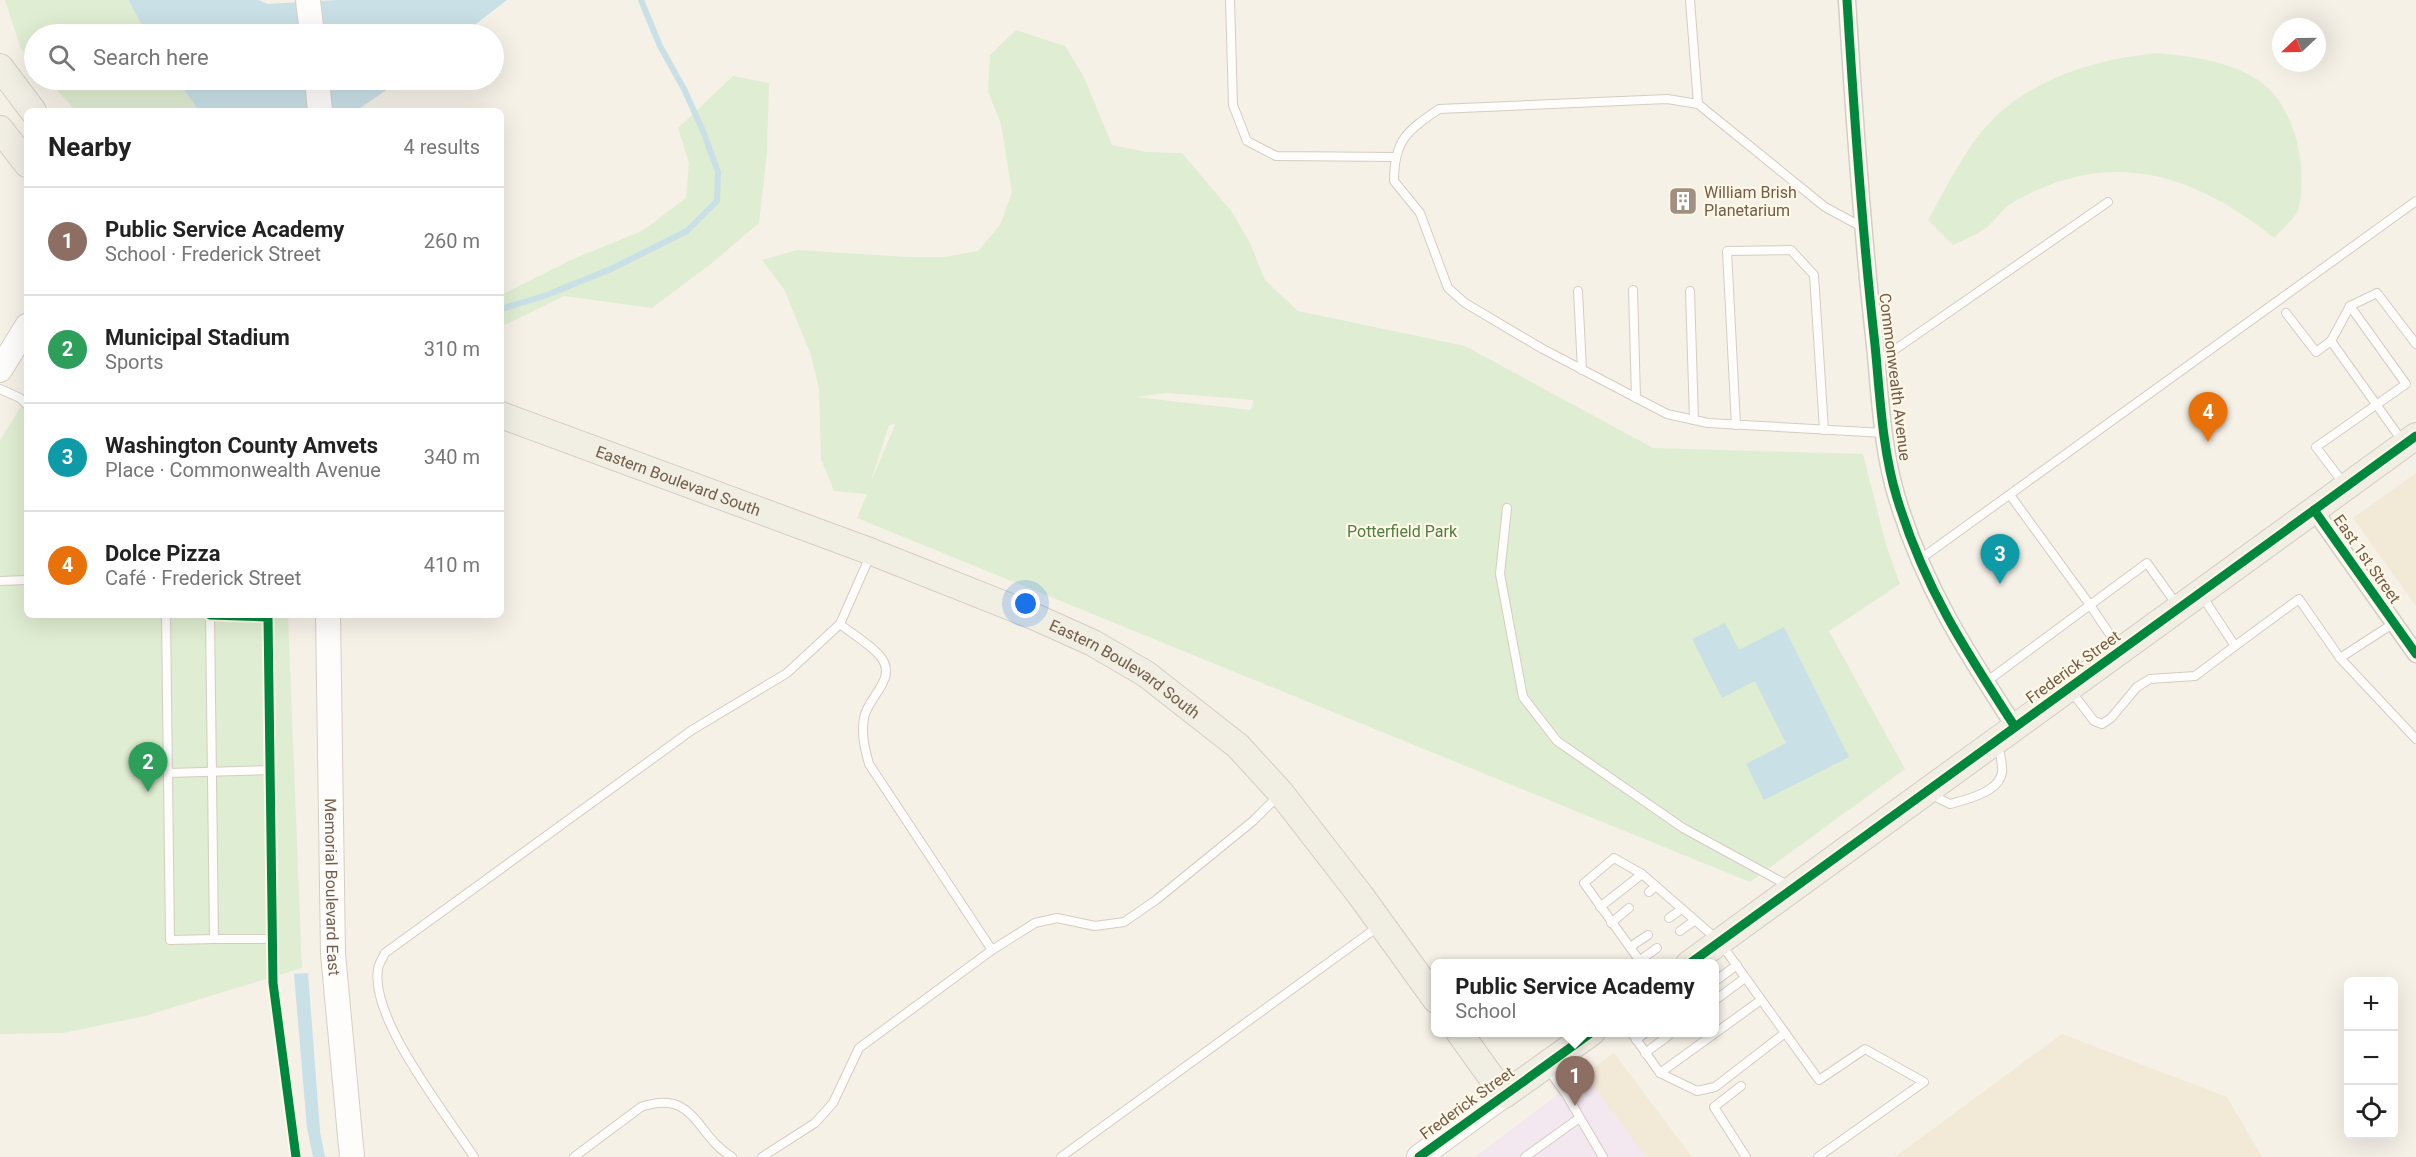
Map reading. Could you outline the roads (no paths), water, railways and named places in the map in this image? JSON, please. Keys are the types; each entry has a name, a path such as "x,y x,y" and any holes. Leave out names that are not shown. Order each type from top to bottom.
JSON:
{"main road":[{"path":"308,0 311,24"},
{"path":"0,67 31,108"},
{"path":"318,90 320,108"},
{"path":"0,129 24,160"},
{"path":"0,370 24,331"},
{"name":"Eastern Boulevard South","path":"504,416 872,552 1093,643 1146,674 1192,707 1238,746 1281,793 1431,993"},
{"name":"Frederick Street","path":"1694,959 2410,440"},
{"name":"Memorial Boulevard East","path":"328,618 333,954 352,1157"},
{"path":"1463,1037 1504,1095"},
{"name":"Frederick Street","path":"1419,1157 1585,1037"}],"street":[{"name":"Commonwealth Avenue","path":"1847,0 1862,227 1885,433 1896,495 1919,560 1955,636 1986,682 2006,733"},
{"name":"East 1st Street","path":"2314,510 2416,654"}],"lane":[{"path":"1230,0 1233,105 1247,141 1276,156 1394,157"},
{"path":"1690,0 1698,104"},
{"path":"1862,227 1825,207 1698,104 1649,100 1439,109 1410,129 1394,157 1394,181 1420,213 1448,288 1465,303 1582,370 1667,414 1694,420 1736,425 1885,433"},
{"path":"1919,560 2416,201"},
{"path":"1877,362 2108,202"},
{"path":"1736,425 1727,251 1791,250 1814,274 1824,430"},
{"path":"1633,290 1635,398"},
{"path":"1578,291 1582,370"},
{"path":"1690,291 1694,420"},
{"path":"2286,313 2316,352 2331,341 2350,306 2377,293 2416,344"},
{"path":"2346,487 2316,447 2406,384 2350,306"},
{"path":"2331,341 2377,405 2410,440"},
{"path":"0,389 24,402"},
{"path":"2010,495 2121,650"},
{"path":"1508,508 1500,574 1523,697 1557,741 1683,828 1791,887"},
{"path":"474,1157 386,1018 380,996 378,969 385,953 692,730 787,673 840,624 872,552"},
{"path":"1986,682 2147,564 2189,600 2235,646"},
{"path":"0,581 24,580"},
{"path":"2069,688 2094,721 2102,724 2111,718 2137,687 2150,679 2195,676 2298,599 2340,658 2416,739"},
{"path":"166,618 170,940 274,939 268,618"},
{"path":"210,618 214,939"},
{"path":"2340,658 2394,623"},
{"path":"840,624 881,657 886,673 882,688 873,698 864,717 862,741 869,764 992,950"},
{"path":"1925,792 1950,804 1974,798 1998,782 2002,773 2006,733"},
{"path":"168,773 271,770"},
{"path":"762,1157 815,1123 833,1103 860,1048 992,950 1035,923 1057,918 1095,926 1124,922 1156,900 1253,821 1281,793"},
{"path":"1638,959 1584,883 1614,858 1642,874 1719,941 1819,1080 1865,1049 1924,1082 1818,1157"},
{"path":"1600,907 1642,874"},
{"path":"1649,892 1656,886"},
{"path":"1611,923 1629,908"},
{"path":"1669,918 1682,909"},
{"path":"1680,931 1694,921"},
{"path":"1061,1157 1381,924"},
{"path":"1629,947 1648,935"},
{"path":"1644,959 1657,948"},
{"path":"1719,978 1737,965"},
{"path":"1719,997 1745,978"},
{"path":"1719,1030 1761,1000"},
{"path":"1634,1037 1660,1073 1696,1091 1715,1087 1785,1033"},
{"path":"1645,1053 1667,1037"},
{"path":"1660,1073 1710,1037"},
{"path":"1544,1065 1566,1094 1578,1119 1598,1145 1603,1157"},
{"path":"1741,1086 1714,1107 1746,1157"},
{"path":"574,1157 641,1107 668,1102 680,1104 690,1112 713,1143 732,1157"},
{"path":"1525,1157 1578,1119"}],"water":[{"path":"128,0 258,0 268,4 337,0 507,0 476,24 141,24"},
{"path":"184,90 386,90 360,108 197,108"},
{"path":"1725,623 1739,650 1784,627 1849,757 1764,800 1746,764 1786,743 1755,681 1722,698 1692,639"},
{"path":"308,973 320,1131 325,1157 313,1157 307,1128 294,974"}],"waterway":[{"path":"504,308 544,296 611,269 687,231 717,201 718,172 703,131 684,89 660,46 641,0"}],"place":[{"name":"William Brish Planetarium","path":"1683,201"},
{"name":"Dolce Pizza","path":"2208,442"},
{"name":"Washington County Amvets","path":"2000,584"},
{"name":"Municipal Stadium","path":"148,792"},
{"name":"Public Service Academy","path":"1575,1106"}],"park label":[{"name":"Potterfield Park","path":"1402,531"}]}
